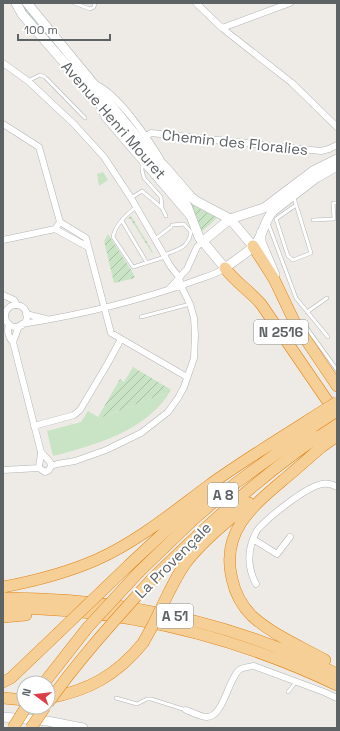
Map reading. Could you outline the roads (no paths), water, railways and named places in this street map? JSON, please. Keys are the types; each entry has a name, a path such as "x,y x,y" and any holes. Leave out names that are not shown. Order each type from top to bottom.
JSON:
{"highway":[{"name":"N 2516","path":"253,246 274,279 293,319 337,386"},
{"name":"N 2516","path":"225,268 232,278 261,304 337,414"},
{"path":"56,696 75,692 99,682 122,666 132,656 143,643 184,566 208,539 287,472 337,402"},
{"name":"La Provençale","path":"56,692 108,626 194,537 317,431 337,411"},
{"name":"La Provençale","path":"50,675 88,627 140,572 194,519 236,484 317,431 337,424"},
{"path":"3,682 11,678 173,524 236,471 317,431"},
{"path":"317,431 246,515 237,530 233,542 230,565 236,592 240,601 252,616 280,636 337,667"},
{"path":"3,586 30,582 73,569 97,559 119,548 153,527 234,468 317,431 337,436"},
{"name":"A 51","path":"3,598 36,598 96,602 180,617 240,634 275,646 310,660 337,674"},
{"name":"A 51","path":"3,608 64,610 133,618 195,632 242,646 283,661 337,685"},
{"path":"3,617 36,614 63,615 195,632"},
{"path":"3,698 16,699"},
{"path":"13,728 21,715"},
{"path":"31,728 40,715"}],"main road":[{"name":"Avenue Henri Mouret","path":"16,3 22,14 97,100 141,140 142,157 180,195 187,206 191,219 202,242 225,268"},
{"name":"Avenue Henri Mouret","path":"27,3 141,140 191,197 230,219"},
{"path":"202,242 230,219 266,212 292,192 313,172 337,159"},
{"path":"292,192 337,166"},
{"path":"225,268 253,246 261,233 266,212"},
{"path":"230,219 253,246"},
{"name":"N 2516","path":"261,233 261,242 274,271 280,293"},
{"path":"3,717 47,721 83,728"}],"street":[{"path":"196,3 222,28 292,83 337,127"},
{"path":"222,28 290,3"},
{"path":"3,63 28,81 74,124 104,157 131,198 174,272 179,277 181,286 190,304 194,318 194,358 178,398 168,412 147,429 106,450 75,461 40,463 39,468"},
{"path":"97,100 105,118 142,157"},
{"path":"3,124 39,147 60,222 86,238 111,333 187,377"},
{"name":"Chemin des Floralies","path":"141,140 151,133 162,133 321,151 337,145"},
{"path":"55,229 60,222"},
{"path":"3,240 55,229 88,247"},
{"path":"169,289 187,269 197,247 202,242"},
{"path":"3,304 6,313 6,320 9,324 12,326 20,325 104,307 181,286 203,277 216,275 225,268"},
{"path":"3,295 14,300 26,314 26,319 20,325 13,342"},
{"path":"6,313 10,307 17,305"},
{"path":"26,314 49,320"},
{"path":"3,470 39,468 42,472 47,472 49,462 42,452 34,426 13,342 7,329 9,324"},
{"path":"34,426 74,415 80,410 121,339"},
{"path":"256,584 248,563 249,552 253,539 259,528 305,492 321,484 337,487"},
{"path":"253,539 278,554 290,537"},
{"path":"186,710 207,717 214,714 220,706 239,670 254,666 337,698"}],"lane":[{"path":"74,3 90,8 94,7 95,3"},
{"path":"28,81 40,75 45,77 85,118"},
{"path":"142,157 142,170 144,178 161,197 162,208 166,216"},
{"path":"131,198 142,191 162,208"},
{"path":"292,192 311,253 294,260 288,256 276,219 296,205"},
{"path":"313,220 334,219 333,203 337,203"},
{"path":"136,207 122,221 113,237 132,266 147,263 186,246 190,239 191,232 184,224 171,226 154,239"},
{"path":"266,212 268,222 296,298 328,337"},
{"path":"122,221 147,263"},
{"path":"308,312 327,298"},
{"path":"141,317 190,304"},
{"path":"293,319 304,324 337,370"},
{"path":"308,330 316,324"},
{"path":"288,692 296,682"},
{"path":"116,698 137,704 147,699 152,699 186,710"}]}
